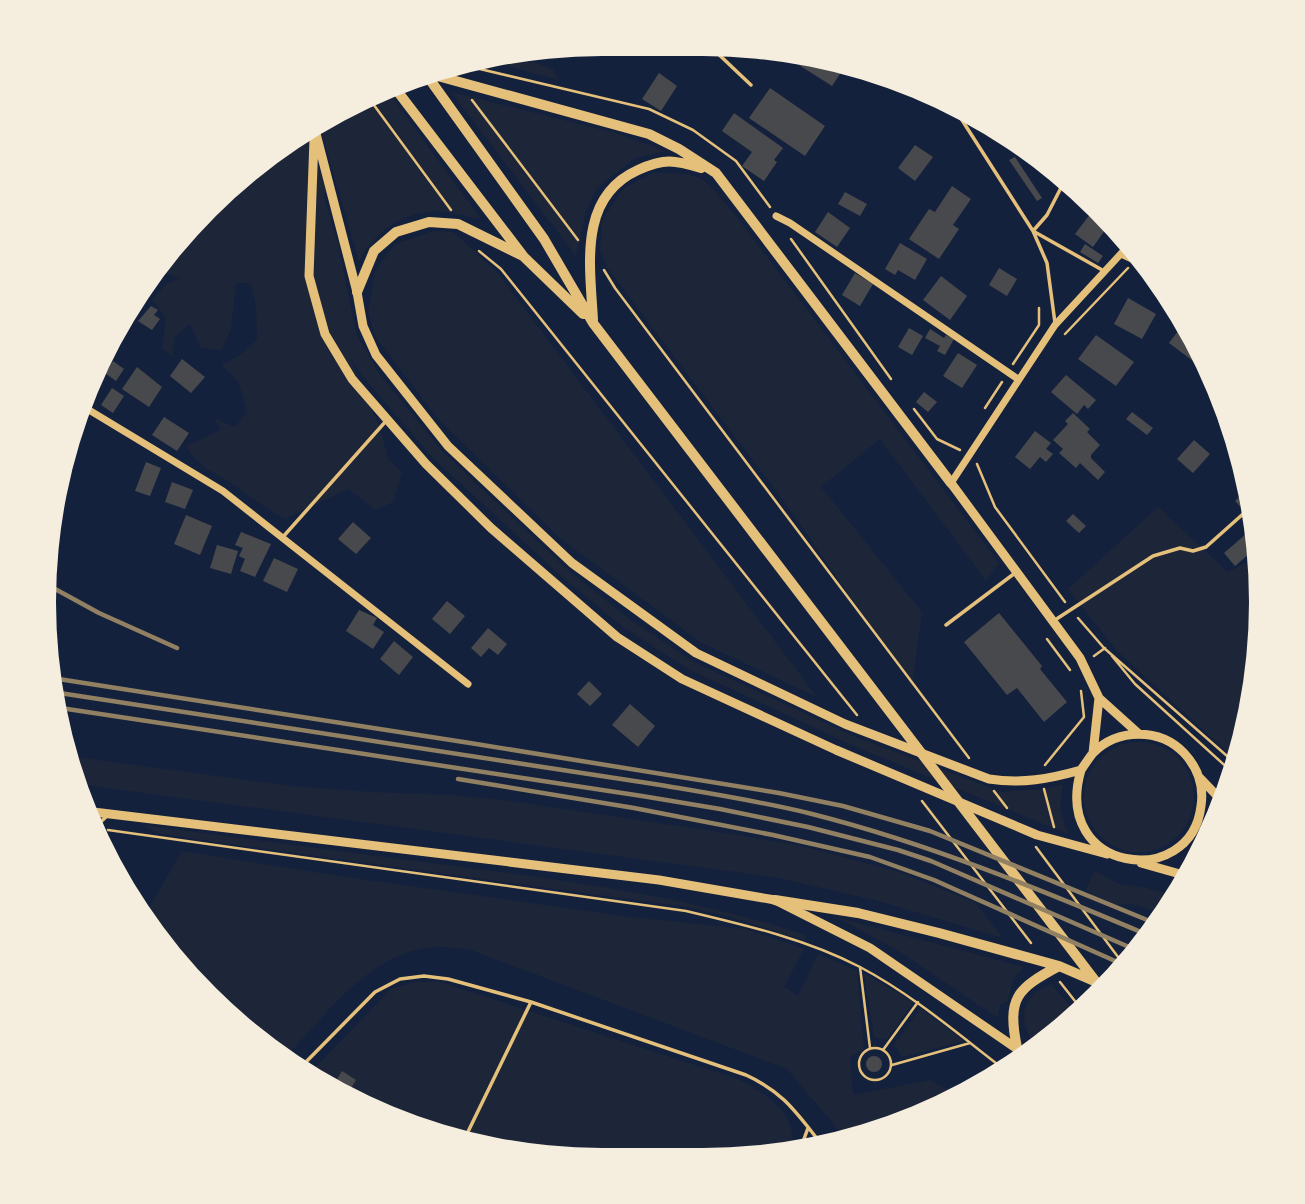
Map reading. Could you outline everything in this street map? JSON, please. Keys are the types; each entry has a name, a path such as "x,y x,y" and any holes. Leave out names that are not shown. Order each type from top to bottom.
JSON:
{"main road":[{"path":"448,79 649,134 679,149 716,173 951,482"},
{"path":"432,83 544,239 593,323 1096,981"},
{"path":"400,95 523,257 593,323"},
{"path":"593,323 589,251 596,216 605,196 621,178 651,164 675,160 716,173"},
{"path":"357,292 374,251 396,232 429,222 458,224 523,257"},
{"path":"775,900 858,913 1094,982"},
{"path":"1020,1046 1012,1023 1015,1000 1031,981 1058,972"}],"street":[{"path":"316,137 357,292 363,327 376,355 448,446 572,563 696,653 845,724 989,779 1029,782 1081,770"},
{"path":"314,139 309,276 325,334 352,379 426,464 491,528 559,589 617,637 682,679 825,745 1037,835 1177,873"},
{"path":"776,216 1018,379"},
{"path":"1125,256 1121,254 1055,325 951,482 1084,664 1099,698 1139,733"},
{"path":"91,411 223,491 468,684"},
{"path":"1093,753 1099,698"},
{"path":"1200,778 1203,797 1200,815 1192,832 1180,846 1164,856 1146,861 1124,859 1109,854 1094,842 1082,827 1076,808 1076,789 1081,770 1093,753 1114,739 1139,733 1156,736 1177,747 1214,793"},
{"path":"99,813 618,875 775,900 870,948 1017,1048"}],"lane":[{"path":"721,56 751,85"},
{"path":"964,123 1033,231 1047,263 1055,325"},
{"path":"1033,231 1047,215 1060,189"},
{"path":"1033,231 1105,272"},
{"path":"282,538 387,420"},
{"path":"1053,621 1153,556 1180,548 1193,551 1206,547 1242,515"},
{"path":"946,625 1017,572"},
{"path":"102,820 109,814"},
{"path":"307,1061 375,992 400,979 424,976 448,979 531,1002 746,1075 780,1095 815,1137"},
{"path":"468,1131 531,1002"},
{"path":"804,1139 808,1128"}],"path":[{"path":"470,97 580,242"},
{"path":"375,106 454,215"},
{"path":"473,246 501,269 858,717"},
{"path":"1058,341 1131,264"},
{"path":"603,268 615,288 861,612"},
{"path":"977,463 995,507 1070,609 1135,684 1224,765"},
{"path":"1047,639 1073,674 1104,648"},
{"path":"1104,648 1226,755"},
{"path":"1041,770 1084,717 1083,697 1078,685"},
{"path":"1044,789 1055,830"},
{"path":"916,793 1032,945"},
{"path":"106,830 686,911 749,926 810,945 860,967 918,1002 995,1063"},
{"path":"860,967 870,1049"},
{"path":"1058,972 1076,1000"},
{"path":"903,993 911,991"},
{"path":"883,1050 918,1002"},
{"path":"949,1017 951,1028"},
{"path":"891,1066 970,1043"},
{"path":"870,1049 883,1050 890,1057 888,1074 880,1079 867,1078 861,1071 859,1062 863,1054 870,1049"}],"shaded area":[{"path":"531,61 553,69 559,80 503,65"},
{"path":"451,92 619,134 665,151 635,158 597,188 586,212 576,256"},
{"path":"393,98 481,219 440,211 416,214 387,228 359,261 324,132 329,129"},
{"path":"308,142 326,187 324,197 338,244 357,336 378,372 443,452 569,571 628,618 692,661 858,738 1002,792 1044,789 1063,784 1060,809 1068,834 856,747 688,669 623,627 563,578 433,458 360,373 350,357 381,431 388,459 402,472 393,502 376,510 348,489 285,519 267,508 209,470 196,460 186,446 221,430 214,418 235,427 247,412 238,381 221,365 240,355 257,340 256,305 251,283 236,283 231,329 222,350 201,348 190,324 174,338 173,357 162,348 166,319 152,299 168,283 181,278 166,273 191,242 242,191"},
{"path":"652,173 691,175 706,183 722,199 999,563 986,581 880,439 821,487 922,612 912,686 786,504 608,269 600,250 602,221 624,188"},
{"path":"434,231 453,232 496,271 817,697 702,643 561,539 439,420 375,336 368,312 375,271 395,244"},
{"path":"1158,507 1228,572 1248,562 1248,638 1239,709 1227,752 1116,650 1068,589"},
{"path":"1139,742 1160,746 1178,758 1190,776 1194,797 1190,818 1178,836 1160,848 1139,852 1118,848 1100,836 1088,818 1084,797 1088,776 1100,758 1118,746"},
{"path":"79,757 291,786 510,801 806,847 902,873 976,903 1003,938 878,901 774,877 88,785"},
{"path":"142,825 628,891 717,910 806,935 804,940 730,917 686,907 209,841 157,833"},
{"path":"182,851 630,917 746,929 804,949 784,987 798,996 818,954 857,971 864,1049 850,1057 853,1095 931,1080 947,1090 879,1119 839,1130 787,1069 471,950 442,947 410,951 369,973 333,1005 292,1051 242,1013 216,988 191,962 149,907"},
{"path":"1094,871 1119,884 1165,893 1153,910 1132,904 1107,905 1086,890"},
{"path":"836,917 1024,967 1013,979 1008,1001 1000,1005 998,1018 897,950"},
{"path":"864,973 914,1002 886,1040 874,1037"},
{"path":"415,982 440,982 738,1079 778,1106 790,1125 792,1141 739,1147 566,1147 495,1138 426,1119 361,1092 316,1067 391,989"},
{"path":"1051,984 1070,1006 1031,1038 1024,1019 1026,1005 1038,991"},
{"path":"921,1008 964,1041 902,1057 894,1045"}],"building":[{"path":"798,64 840,74 832,86"},
{"path":"659,73 677,86 661,111 642,99"},
{"path":"770,88 825,126 805,156 749,118"},
{"path":"734,113 783,148 764,181 742,166 752,152 722,131"},
{"path":"915,145 933,157 915,181 898,168"},
{"path":"1015,157 1042,198 1037,201 1009,160"},
{"path":"952,186 971,199 953,225 959,229 939,259 909,239 929,209 935,212"},
{"path":"845,192 867,204 860,216 838,204"},
{"path":"828,212 850,228 837,247 815,232"},
{"path":"1089,216 1104,232 1093,247 1075,234"},
{"path":"900,243 927,259 915,280 898,270 895,275 885,269"},
{"path":"1085,244 1103,256 1098,263 1080,252"},
{"path":"999,268 1017,279 1007,296 989,285"},
{"path":"855,273 873,284 860,306 842,295"},
{"path":"941,276 967,296 950,320 923,300"},
{"path":"1128,298 1156,314 1142,339 1114,324"},
{"path":"151,306 158,310 154,315 160,319 152,330 138,321"},
{"path":"909,328 923,336 912,355 898,347"},
{"path":"930,329 944,338 946,335 954,339 945,355 937,351 940,346 925,338"},
{"path":"1177,332 1193,361 1169,343"},
{"path":"1096,335 1134,362 1116,386 1078,359"},
{"path":"958,353 977,365 962,388 943,376"},
{"path":"182,359 205,377 191,393 170,376"},
{"path":"113,361 124,369 116,381 106,374"},
{"path":"137,367 162,387 149,407 122,389"},
{"path":"1066,375 1096,400 1088,409 1084,405 1077,414 1051,392"},
{"path":"112,388 124,396 113,413 101,405"},
{"path":"924,392 937,402 928,412 916,402"},
{"path":"1132,412 1153,428 1147,435 1126,419"},
{"path":"1073,413 1090,429 1087,432 1100,445 1091,455 1105,472 1098,480 1080,463 1076,468 1059,453 1063,449 1053,440 1068,424 1065,421"},
{"path":"164,417 189,433 177,451 152,435"},
{"path":"1035,431 1051,443 1046,449 1053,454 1046,462 1040,457 1030,469 1015,457"},
{"path":"1194,440 1210,454 1193,473 1177,459"},
{"path":"146,462 161,468 150,496 135,491"},
{"path":"172,482 193,490 185,509 165,502"},
{"path":"1073,514 1086,526 1079,533 1066,521"},
{"path":"186,515 212,526 200,555 174,544"},
{"path":"353,522 371,538 356,554 338,539"},
{"path":"241,532 271,544 255,577 240,571 245,559 239,556 243,548 235,545"},
{"path":"1244,535 1247,556 1235,566 1224,553"},
{"path":"217,545 238,551 231,574 210,568"},
{"path":"274,558 298,569 287,592 263,581"},
{"path":"447,601 465,616 450,634 432,619"},
{"path":"359,610 377,618 373,625 384,632 373,649 346,631"},
{"path":"999,613 1067,702 1044,722 1017,688 1007,695 964,642"},
{"path":"488,628 507,644 498,655 489,648 481,657 471,648"},
{"path":"394,641 413,657 399,675 380,659"},
{"path":"589,681 602,694 590,706 577,694"},
{"path":"630,704 655,726 638,747 612,725"},
{"path":"874,1056 882,1064 874,1072 866,1064"},
{"path":"342,1071 356,1080 352,1087 337,1079"}],"railway":[{"path":"56,590 99,613 177,648"},
{"path":"62,680 779,793 843,806 930,831 1146,920"},
{"path":"64,694 654,784 792,809 940,853 1138,931"},
{"path":"66,709 642,796 808,827 931,861 1127,946"},
{"path":"458,779 634,808 870,857 934,880 1115,961"}]}
